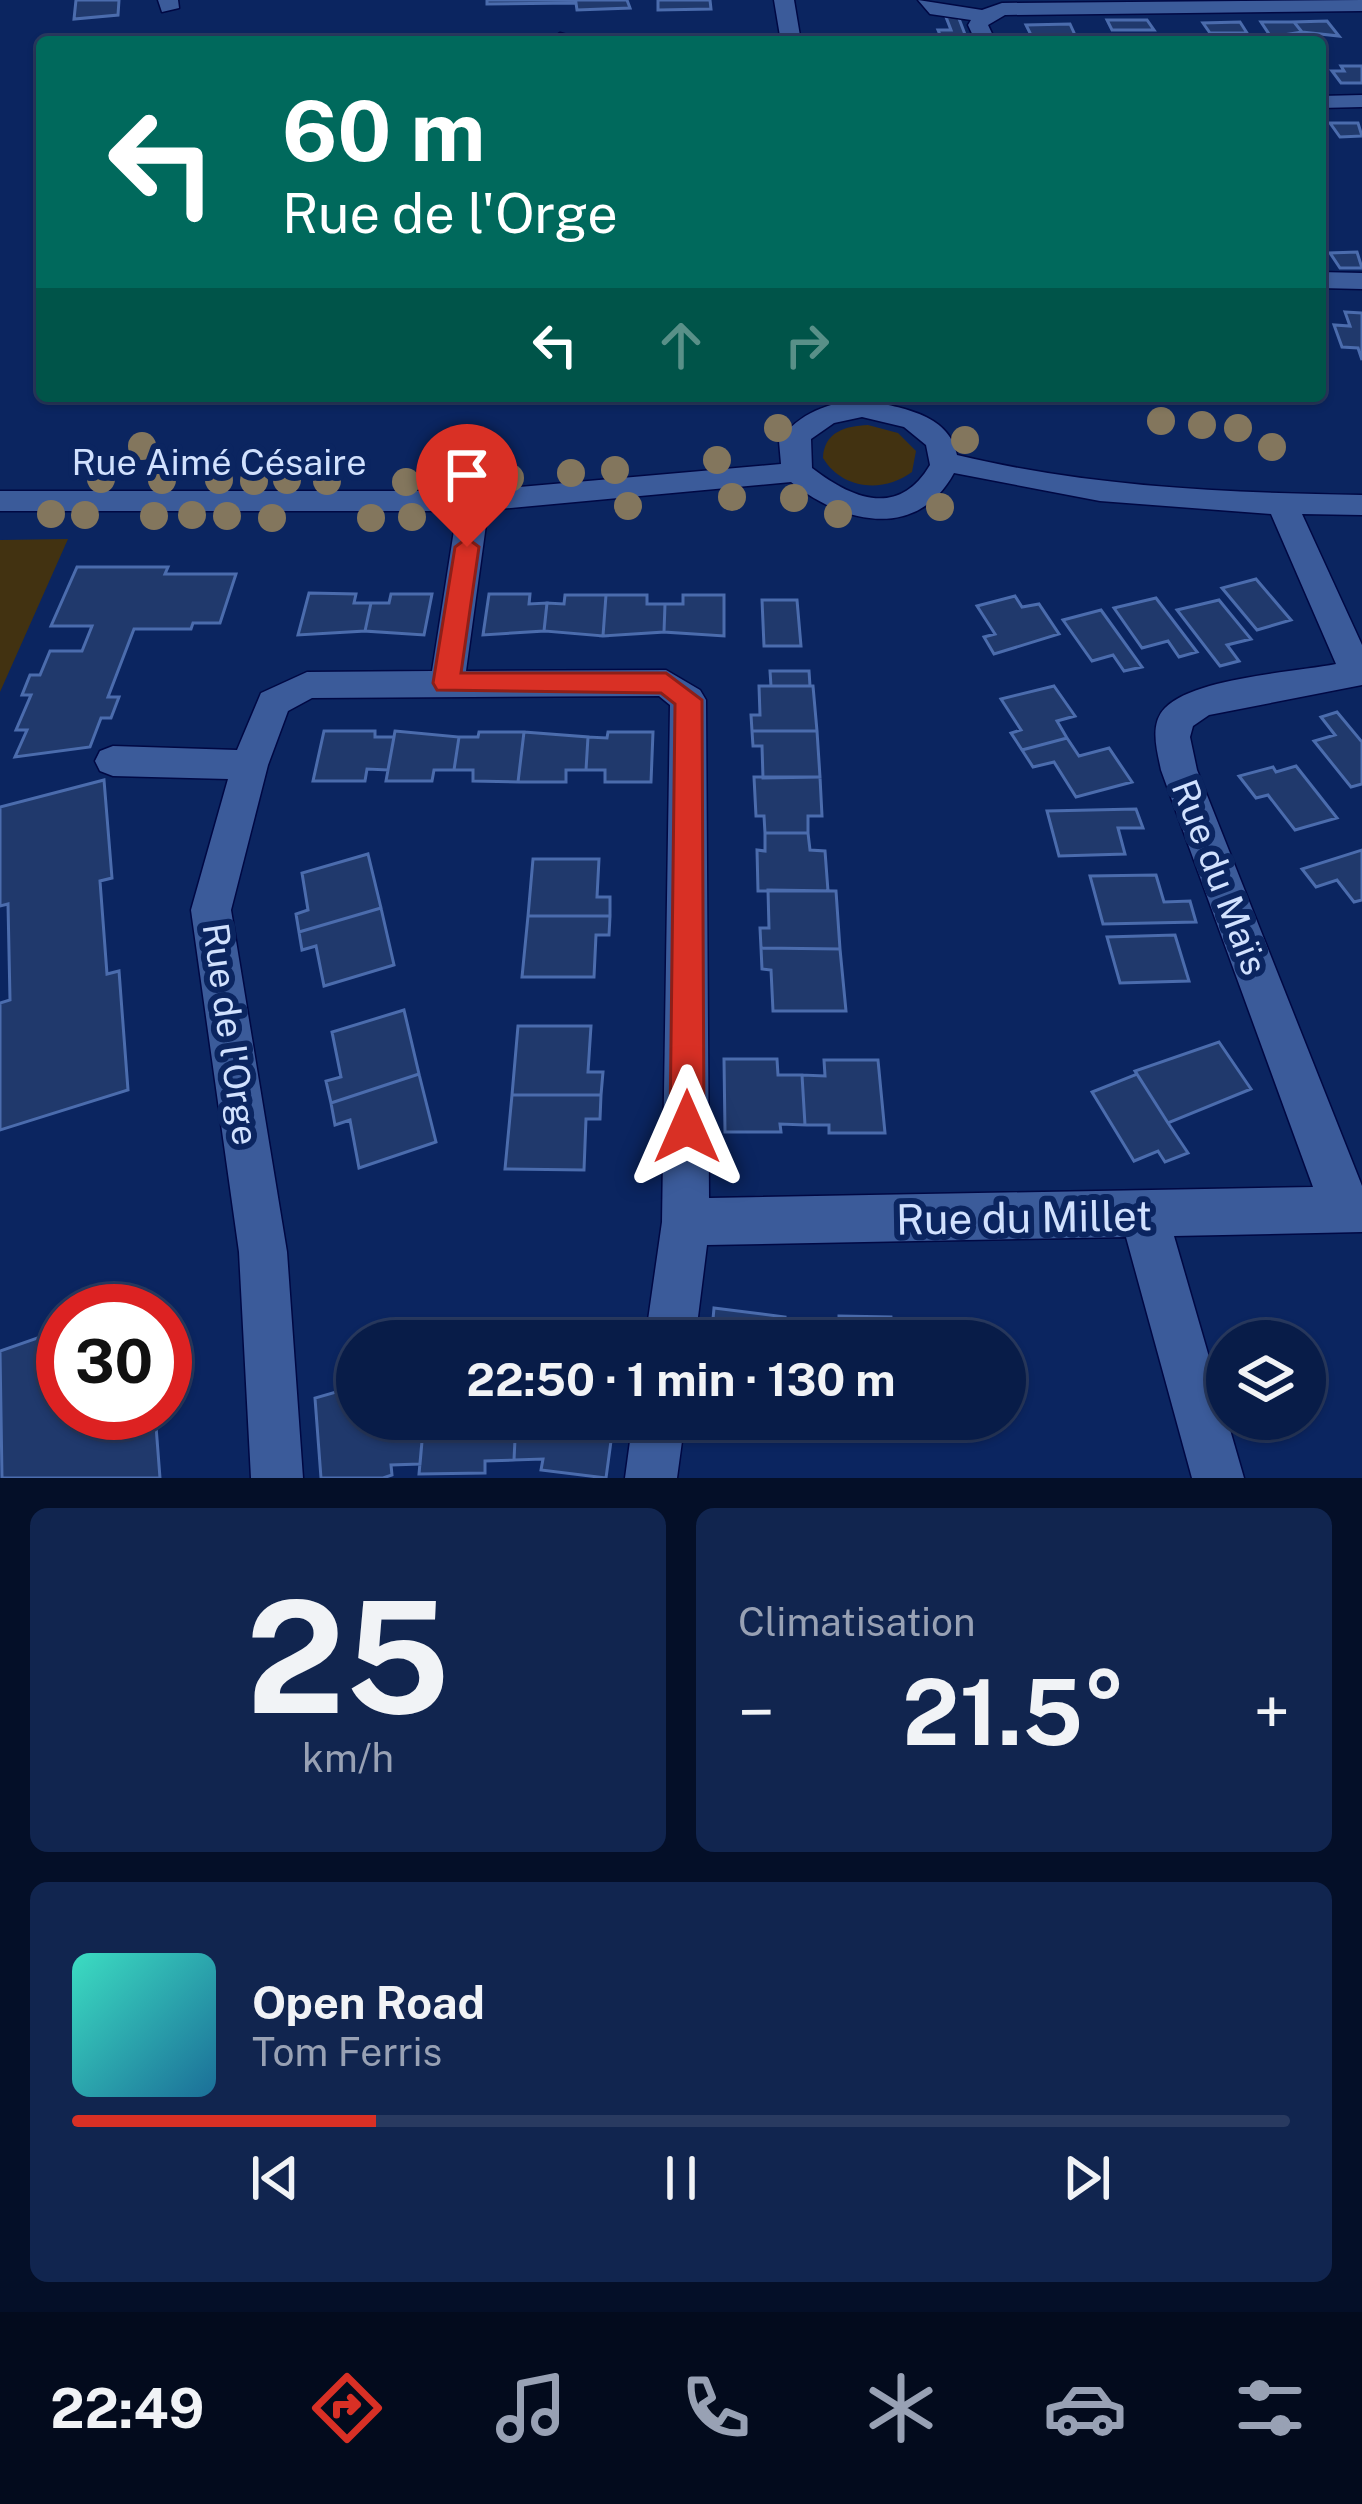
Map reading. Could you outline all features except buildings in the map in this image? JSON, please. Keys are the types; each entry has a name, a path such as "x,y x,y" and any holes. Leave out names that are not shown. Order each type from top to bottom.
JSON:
{"street":[{"path":"784,0 790,36"},
{"path":"928,0 937,10 984,16 1002,9 1059,5 1362,5"},
{"path":"1059,5 1079,29"},
{"path":"983,36 978,25 984,16"},
{"path":"1326,103 1358,106"},
{"path":"1326,280 1362,281"},
{"path":"861,402 930,430 943,446 947,462 943,479 930,493 885,508 832,500 797,472 794,441 819,417 861,402"},
{"path":"947,462 985,473 1101,489 1282,505 1362,505"},
{"name":"Rue Aimé Césaire","path":"0,501 474,501 797,472"},
{"path":"446,683 474,501"},
{"name":"Rue du Maïs","path":"1282,505 1359,672 1200,703 1177,718 1172,737 1179,770 1354,1209"},
{"name":"Rue de l'Orge","path":"277,1478 263,1252 211,910 250,765 273,703 307,685 666,683 688,700 686,1222 673,1320"},
{"path":"112,761 250,765"},
{"name":"Rue du Millet","path":"686,1222 1354,1209"},
{"path":"1144,1215 1218,1478"},
{"path":"651,1478 656,1440"}],"shaded area":[{"path":"868,425 898,433 916,451 912,472 889,483 864,485 831,469 823,458 832,436"},
{"path":"68,539 0,692 0,540"}],"route":[{"path":"467,547 446,683 666,683 688,700 687,1127"}]}
